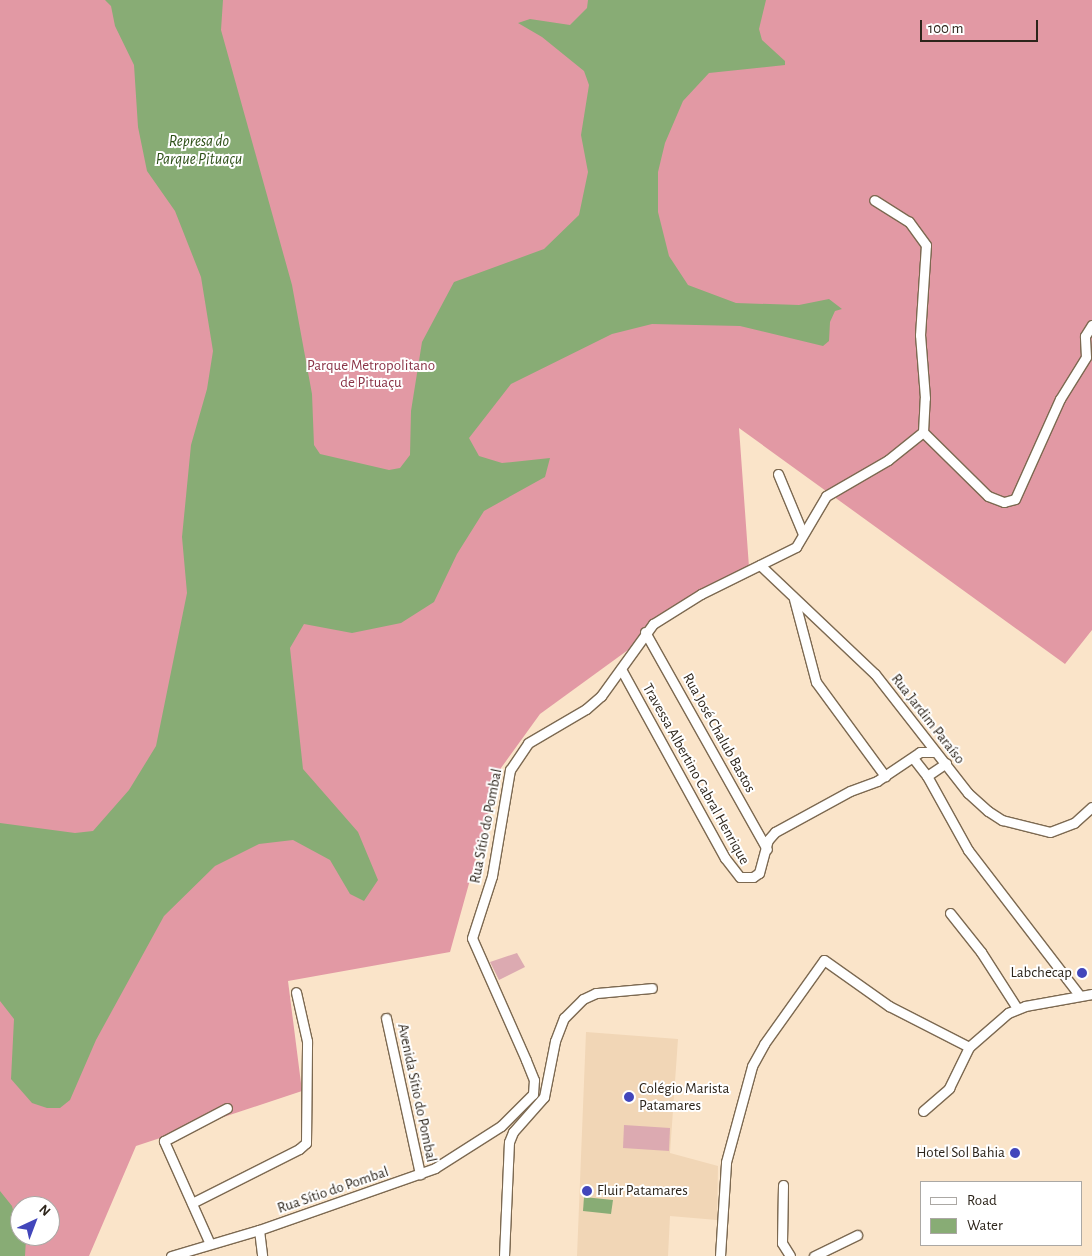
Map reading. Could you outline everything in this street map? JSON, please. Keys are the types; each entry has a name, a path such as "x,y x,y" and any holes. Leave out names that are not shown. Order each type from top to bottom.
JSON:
{"street":[{"path":"874,200 909,222 926,245 920,335 926,398 923,432 988,496 1004,502 1015,498 1060,399 1086,357 1085,336 1092,325"},
{"name":"Rua Sítio do Pombal","path":"171,1256 258,1230 420,1174 445,1163 495,1130 533,1094 534,1080 474,946 473,932 492,876 514,760 528,743 594,702 621,668 645,632 686,602 796,546 826,496 888,460 923,432"},
{"path":"778,474 803,534"},
{"name":"Rua Jardim Paraíso","path":"760,565 875,674 977,803 1002,820 1050,832 1059,831 1074,823 1092,807"},
{"path":"793,596 812,674 885,776"},
{"name":"Rua José Chalub Bastos","path":"645,632 766,848"},
{"name":"Travessa Albertino Cabral Henrique","path":"621,668 735,874 746,879 753,877 762,867 766,848"},
{"path":"766,848 775,832 885,776 925,750 935,752"},
{"path":"913,758 927,776 968,850 1080,996"},
{"path":"927,776 946,763"},
{"path":"950,913 981,952 1017,1008"},
{"path":"720,1256 726,1162 752,1066 764,1044 824,960 888,1006 969,1047"},
{"path":"504,1256 509,1142 513,1132 544,1097 555,1041 564,1018 583,999 596,993 652,988"},
{"path":"192,1203 299,1149 306,1143 307,1048 296,992"},
{"path":"923,1111 949,1088 969,1047 1017,1008 1092,994"},
{"name":"Avenida Sítio do Pombal","path":"386,1018 420,1174"},
{"path":"210,1244 164,1141 227,1108"},
{"path":"783,1185 782,1244 790,1256"},
{"path":"258,1230 262,1256"},
{"path":"814,1256 857,1235"}],"shaded area":[{"path":"517,953 525,967 499,980 490,962"},
{"name":"Colégio Marista Patamares","path":"586,1032 678,1039 670,1153 718,1166 717,1220 670,1216 668,1256 577,1256"},
{"path":"624,1125 670,1128 669,1151 623,1148"}],"green space":[{"name":"Parque Metropolitano de Pituaçu","path":"0,0 1092,0 1092,630 1065,664 739,428 749,567 653,621 628,650 540,714 501,768 450,952 288,981 302,1091 136,1146 89,1256 0,1256"}],"water":[{"name":"Represa do Parque Pituaçu","path":"105,0 223,0 221,30 292,285 312,394 314,445 320,454 389,470 400,468 410,455 411,411 422,342 454,282 544,249 579,215 588,172 581,135 589,85 584,71 542,37 518,23 530,19 570,25 587,8 588,0 766,0 759,29 762,40 785,61 785,65 709,73 683,101 665,143 658,172 658,212 669,256 688,285 736,303 799,305 829,299 842,309 835,311 830,322 829,341 823,346 740,326 652,324 612,334 511,384 469,438 479,456 502,463 550,458 545,477 484,511 457,554 434,602 401,623 352,633 304,624 290,648 303,769 358,832 378,880 364,901 350,894 330,860 293,840 259,844 215,866 164,916 96,1040 70,1100 60,1108 47,1108 32,1103 11,1079 14,1019 0,1001 0,823 75,833 93,831 129,790 156,746 187,593 182,537 191,445 207,389 213,351 201,277 175,211 147,171 138,127 134,65 115,26 111,6"},
{"path":"0,1191 10,1204 10,1246 26,1246 25,1256 0,1256"},
{"path":"584,1197 613,1200 611,1214 583,1211"}],"place":[{"name":"Labchecap","path":"1082,973"},
{"name":"Colégio Marista Patamares","path":"629,1097"},
{"name":"Hotel Sol Bahia","path":"1015,1153"},
{"name":"Fluir Patamares","path":"587,1191"}]}
